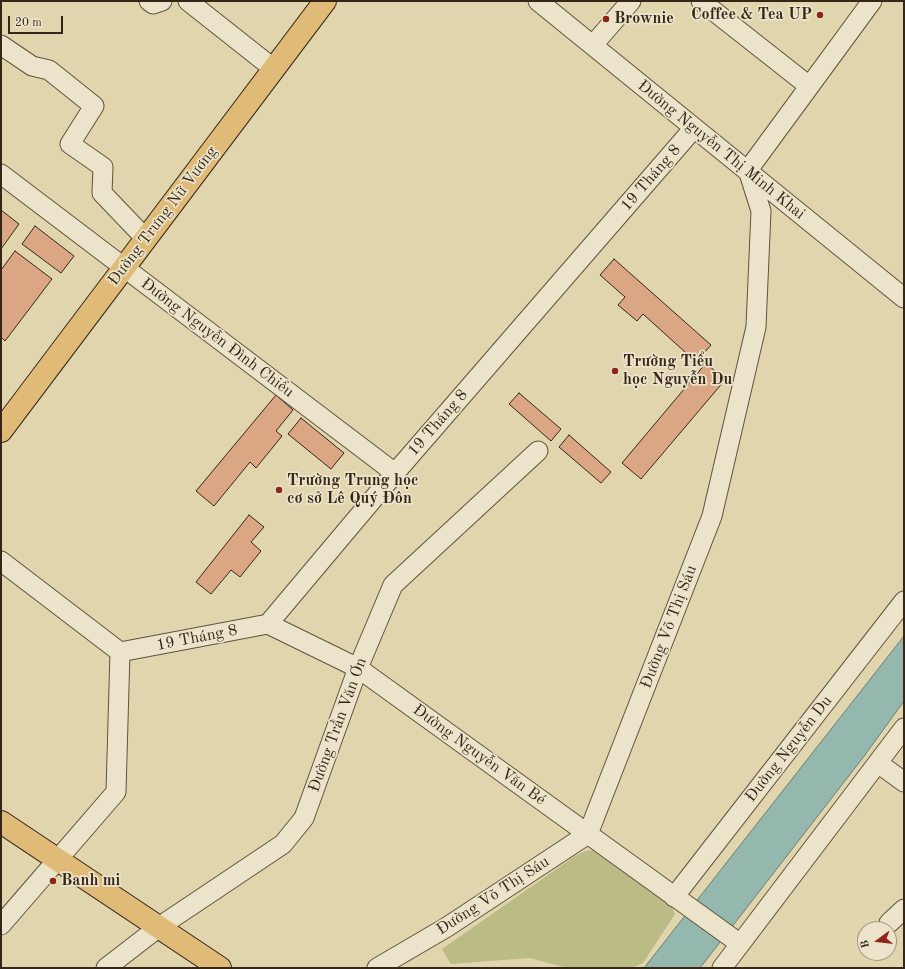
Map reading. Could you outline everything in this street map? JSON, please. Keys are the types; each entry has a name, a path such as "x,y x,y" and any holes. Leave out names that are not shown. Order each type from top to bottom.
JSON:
{"main road":[{"name":"Đường Trưng Nữ Vương","path":"1,432 325,1"},
{"path":"1,822 220,968"}],"street":[{"path":"149,1 153,4 162,1"},
{"path":"188,1 274,69"},
{"name":"Đường Nguyễn Thị Minh Khai","path":"538,1 594,45 694,128 902,291"},
{"path":"594,45 631,1"},
{"path":"701,1 809,86"},
{"path":"748,170 868,3"},
{"path":"1,45 32,66 49,70 94,106 70,144 103,167 102,193 146,239"},
{"name":"19 Tháng 8","path":"120,652 268,624 395,473 694,128"},
{"name":"Đường Võ Thị Sáu","path":"377,968 447,927 588,834 712,516 756,327 761,211 748,170"},
{"name":"Đường Nguyễn Đình Chiểu","path":"1,174 395,473"},
{"name":"Đường Trần Văn Ơn","path":"106,968 159,928 283,844 304,818 358,668 393,585 538,451"},
{"path":"1,560 120,652 116,792 1,925"},
{"name":"Đường Nguyễn Du","path":"677,899 904,601"},
{"name":"Đường Nguyễn Văn Bé","path":"268,624 358,668 734,939"},
{"path":"722,968 734,939 878,763 904,728"},
{"path":"878,763 904,782"},
{"path":"891,921 904,909"}],"green space":[{"path":"594,850 670,903 675,914 643,963 632,968 567,968 530,958 451,964 442,949 575,856 585,851"}],"water":[{"path":"904,636 904,701 865,755 700,968 644,968"}],"building":[{"path":"1,210 19,224 1,249"},
{"path":"35,226 74,256 61,273 22,244"},
{"path":"15,251 52,279 5,341 1,337 1,270"},
{"path":"614,259 711,345 696,362 643,314 637,321 618,305 625,297 600,275"},
{"path":"706,363 725,380 641,479 622,463"},
{"path":"519,393 561,429 551,441 509,404"},
{"path":"276,395 293,410 276,431 282,436 256,468 250,462 214,506 196,491"},
{"path":"301,418 344,453 331,469 288,434"},
{"path":"569,435 611,472 601,483 559,447"},
{"path":"249,515 264,527 251,542 261,551 240,577 231,570 211,594 196,582"}],"place":[{"name":"Coffee & Tea UP","path":"820,15"},
{"name":"Brownie","path":"606,19"},
{"name":"Trường Tiểu học Nguyễn Du","path":"615,371"},
{"name":"Trường Trung học cơ sở Lê Quý Đôn","path":"279,490"},
{"name":"Banh mi","path":"53,881"}]}
